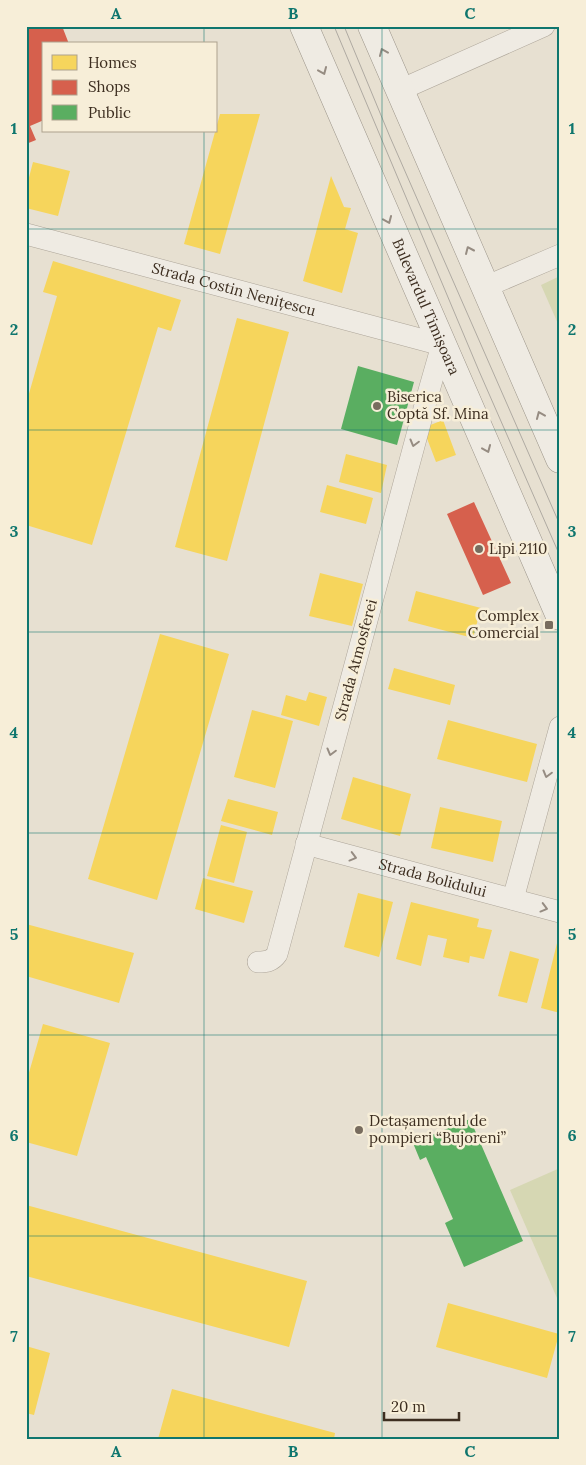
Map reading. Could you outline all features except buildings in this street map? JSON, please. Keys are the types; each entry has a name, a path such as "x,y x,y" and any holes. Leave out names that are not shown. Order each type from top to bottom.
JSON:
{"main road":[{"name":"Bulevardul Timișoara","path":"304,26 560,616"},
{"path":"372,26 560,459"}],"street":[{"path":"400,90 544,26"},
{"name":"Strada Costin Nenițescu","path":"26,234 442,345"},
{"path":"485,287 560,255"},
{"name":"Strada Atmosferei","path":"258,962 267,962 277,954 422,413 442,345"},
{"path":"513,899 560,728"},
{"name":"Strada Bolidului","path":"306,844 560,912"}],"green space":[{"path":"560,276 560,326 559,326 541,285"},
{"path":"560,1168 560,1305 510,1190"}],"tram line":[{"path":"334,26 479,371 560,556"},
{"path":"344,26 390,137 560,525"}],"place":[{"name":"Biserica Coptă Sf. Mina","path":"377,406"},
{"name":"Lipi 2110","path":"479,549"},
{"name":"Complex Comercial","path":"549,625"},
{"name":"Detașamentul de pompieri “Bujoreni”","path":"359,1130"}]}
